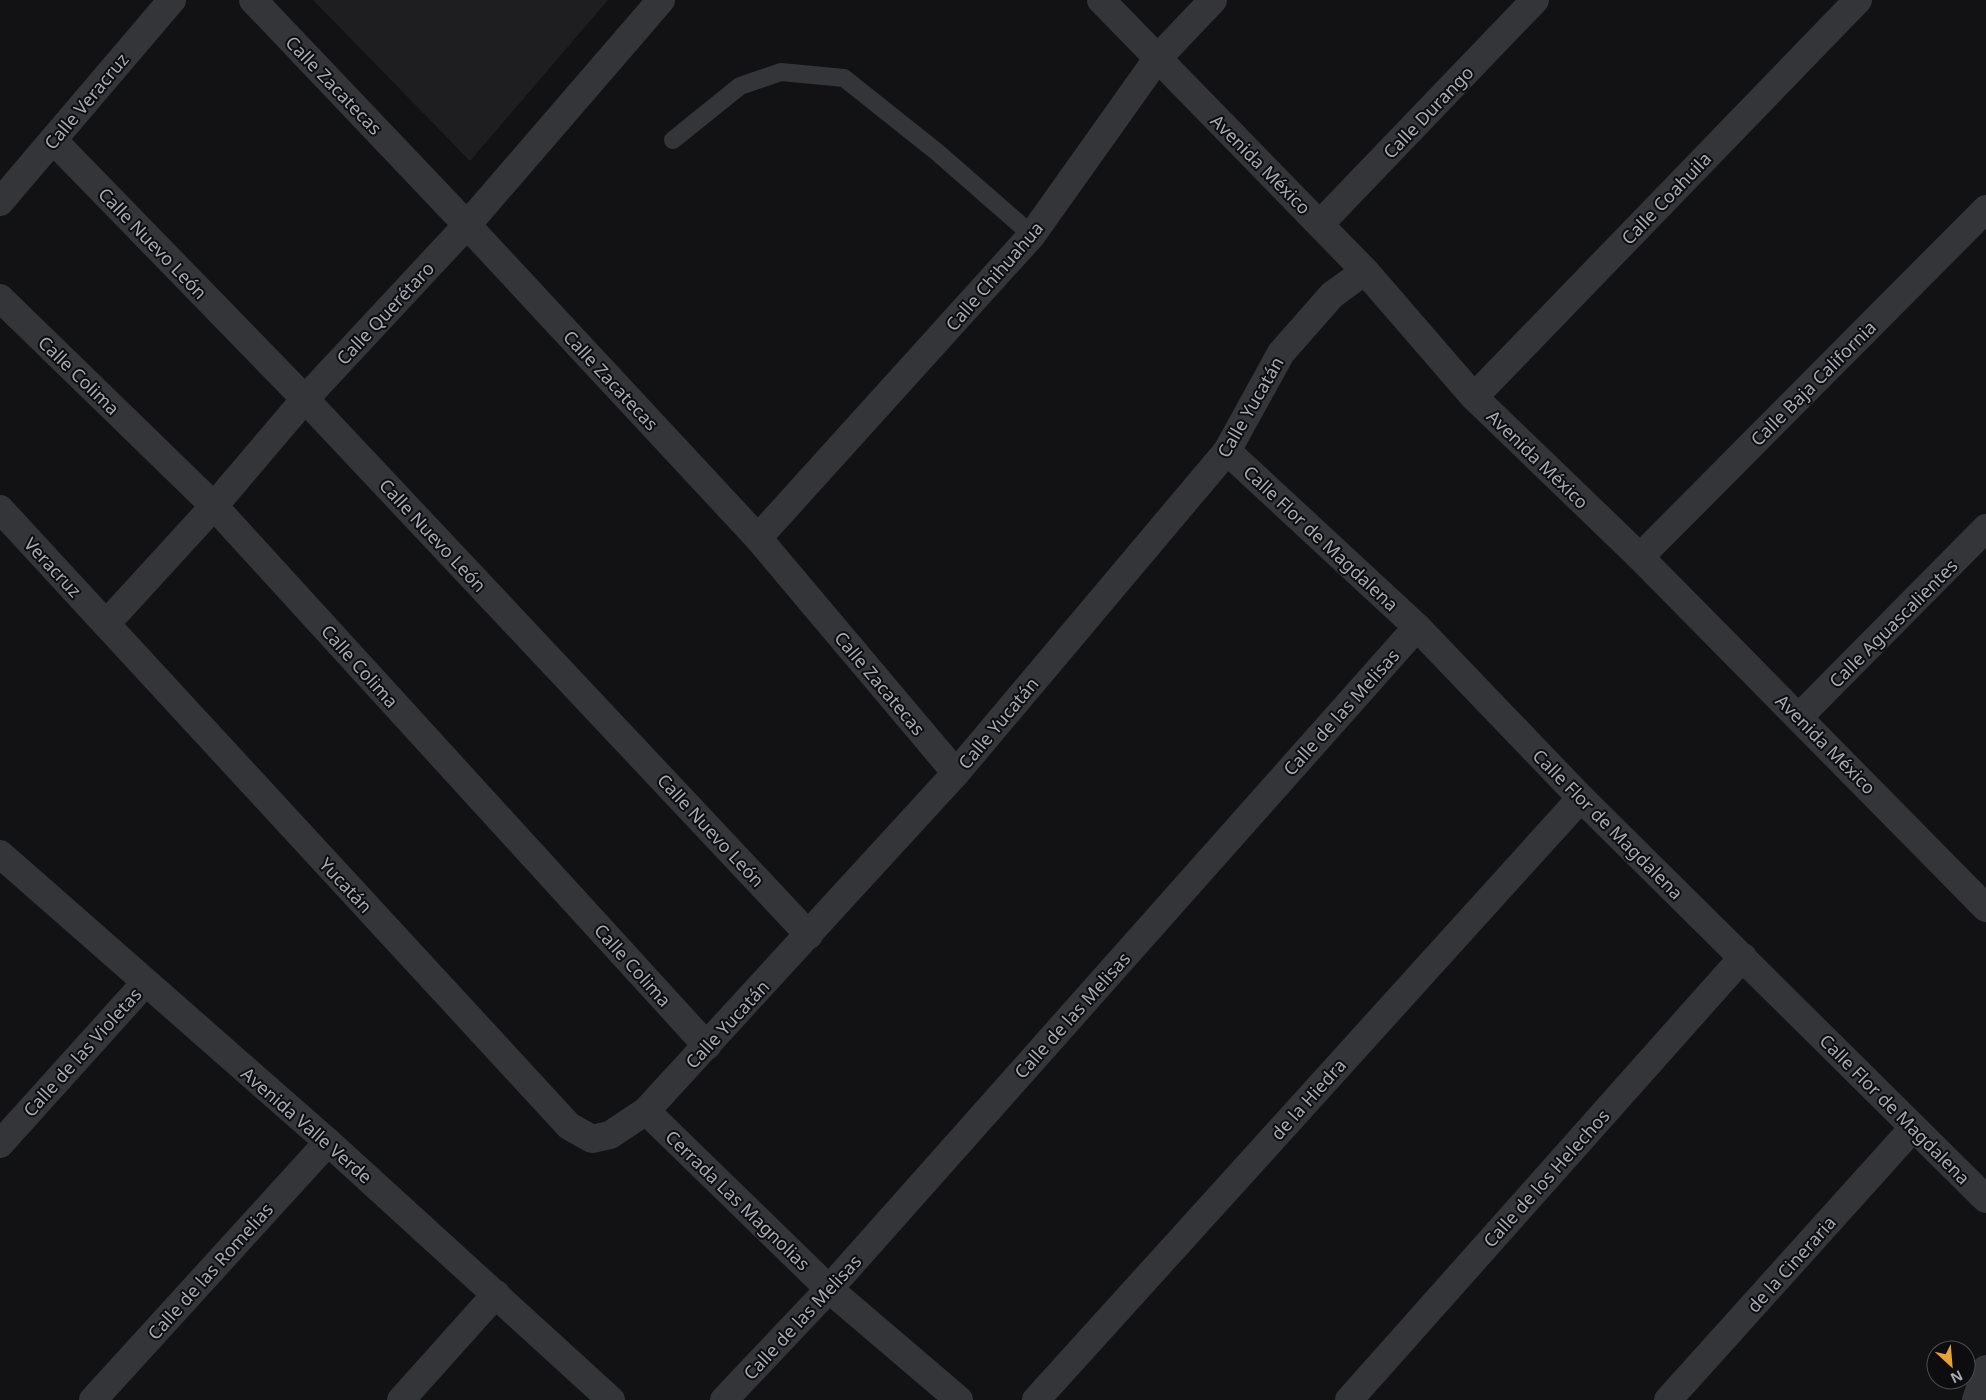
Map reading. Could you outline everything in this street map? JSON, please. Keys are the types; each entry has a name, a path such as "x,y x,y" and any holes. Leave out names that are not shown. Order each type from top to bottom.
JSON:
{"street":[{"name":"Calle Veracruz","path":"0,202 172,0"},
{"name":"Calle Zacatecas","path":"253,0 467,225 758,538 956,773"},
{"name":"Calle Querétaro","path":"106,624 214,506 305,399 467,225 661,0"},
{"name":"Avenida México","path":"1101,0 1365,271 1474,397 1640,557 1986,908"},
{"name":"Calle Chihuahua","path":"758,538 1032,235 1157,59 1213,0"},
{"name":"Calle Durango","path":"1320,224 1535,0"},
{"name":"Calle Coahuila","path":"1474,397 1858,0"},
{"name":"Calle Nuevo León","path":"53,140 305,399 809,935"},
{"name":"Calle Baja California","path":"1640,557 1986,210"},
{"name":"Calle Yucatán","path":"592,1138 610,1135 646,1111 956,773 1227,452 1281,353 1332,295 1365,271"},
{"name":"Calle Colima","path":"0,298 214,506 707,1046"},
{"name":"Calle Flor de Magdalena","path":"1227,452 1417,627 1581,798 1986,1200"},
{"name":"Veracruz","path":"0,509 106,624"},
{"name":"Calle Aguascalientes","path":"1799,717 1986,528"},
{"name":"Yucatán","path":"106,624 569,1126 592,1138"},
{"name":"Calle de las Melisas","path":"724,1400 829,1289 1417,627"},
{"name":"de la Hiedra","path":"1036,1400 1581,798"},
{"name":"Avenida Valle Verde","path":"0,854 328,1142 611,1400"},
{"name":"Calle de los Helechos","path":"1349,1400 1742,957"},
{"name":"Calle de las Violetas","path":"0,1144 145,983"},
{"name":"Cerrada Las Magnolias","path":"646,1111 829,1289 959,1400"},
{"name":"de la Cineraria","path":"1668,1400 1914,1128"},
{"name":"Calle de las Romelias","path":"93,1400 328,1142"},
{"path":"401,1400 496,1294"},
{"path":"1976,1400 1986,1369"}],"lane":[{"path":"673,140 740,86 781,72 844,78 937,152 1032,235"}],"shaded area":[{"path":"313,0 608,0 470,161"}]}
